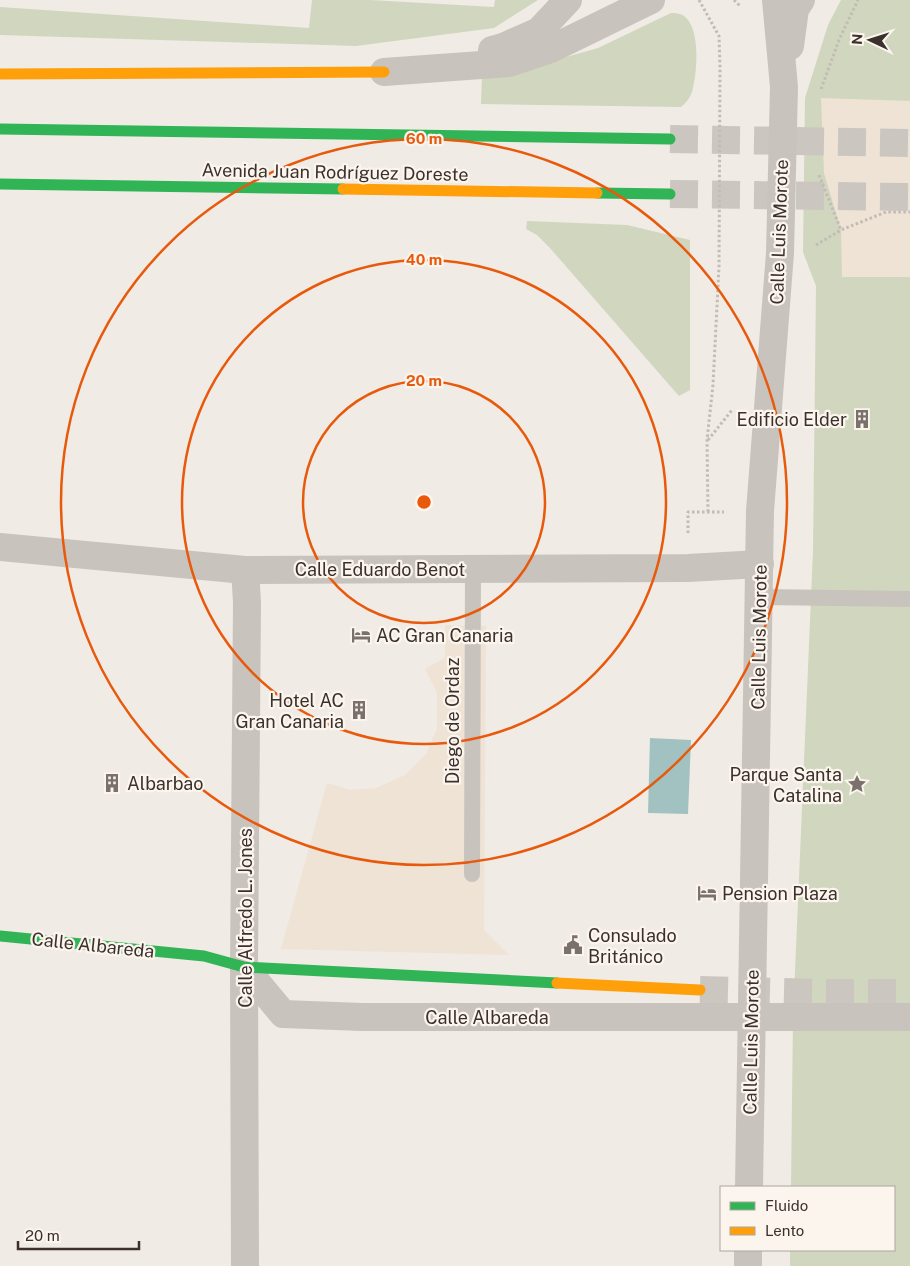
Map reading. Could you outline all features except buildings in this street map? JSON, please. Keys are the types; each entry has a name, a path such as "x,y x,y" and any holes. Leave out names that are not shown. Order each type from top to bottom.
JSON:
{"main road":[{"path":"0,74 384,72"},
{"path":"0,129 670,140"},
{"name":"Avenida Juan Rodríguez Doreste","path":"0,184 670,194"},
{"name":"Calle Albareda","path":"0,936 204,956 244,967 700,990"}],"street":[{"path":"384,72 503,47 539,32 568,0"},
{"path":"384,72 509,63 551,49 651,0"},
{"path":"776,0 784,87"},
{"path":"784,87 796,9 801,0"},
{"name":"Calle Luis Morote","path":"749,1186 760,511 780,253 784,87"},
{"name":"Calle Eduardo Benot","path":"0,547 245,570 688,568 760,564"},
{"name":"Calle Alfredo L. Jones","path":"245,570 247,602 244,967 245,1266"},
{"name":"Calle Albareda","path":"244,967 283,1014 362,1017 910,1017"},
{"path":"748,1251 748,1266"}],"lane":[{"name":"Diego de Ordaz","path":"472,874 473,569"},
{"path":"760,597 910,599"}],"path":[{"path":"699,0 719,36 720,67 719,266 713,385 708,440 708,512"},
{"path":"818,97 839,40 858,0"},
{"path":"819,166 819,176 841,230"},
{"path":"780,253 803,252 841,230 886,212 910,212"},
{"path":"688,568 688,512 760,511"}],"green space":[{"path":"312,0 370,0 494,7 495,0 538,0 494,28 356,46 0,35 0,7 309,28"},
{"name":"Parque Santa Catalina","path":"841,0 910,0 910,1266 790,1266 790,1251 895,1251 895,1186 791,1186 793,1018 813,551 816,286 803,252 805,98 828,25"},
{"path":"671,13 685,16 692,27 696,45 696,65 692,92 688,100 681,107 481,104 482,76 545,63 598,48"},
{"path":"527,221 627,225 690,240 690,390 679,396 550,248 537,235 526,229"}],"shaded area":[{"path":"821,98 910,101 910,277 842,277 841,230 824,173"},
{"path":"445,625 486,626 484,930 509,955 281,949 327,783 351,790 376,788 405,775 426,754 437,729 437,693 425,669 445,658"}],"water":[{"path":"650,738 691,740 688,814 648,813"}],"tunnel":[{"path":"670,139 910,143"},
{"path":"670,194 910,197"},
{"path":"700,990 910,993"}],"traffic: fast":[{"path":"0,129 670,139"},
{"path":"0,184 343,189"},
{"path":"597,193 670,194"},
{"path":"0,936 204,956 244,967 557,983"}],"traffic: slow":[{"path":"0,74 384,72"},
{"path":"343,189 597,193"},
{"path":"557,983 700,990"}],"place":[{"name":"Edificio Elder","path":"862,419"},
{"name":"AC Gran Canaria","path":"361,635"},
{"name":"Hotel AC Gran Canaria","path":"359,710"},
{"name":"Albarbao","path":"112,783"},
{"name":"Parque Santa Catalina","path":"857,784"},
{"name":"Pension Plaza","path":"707,893"},
{"name":"Consulado Británico","path":"573,945"}]}
